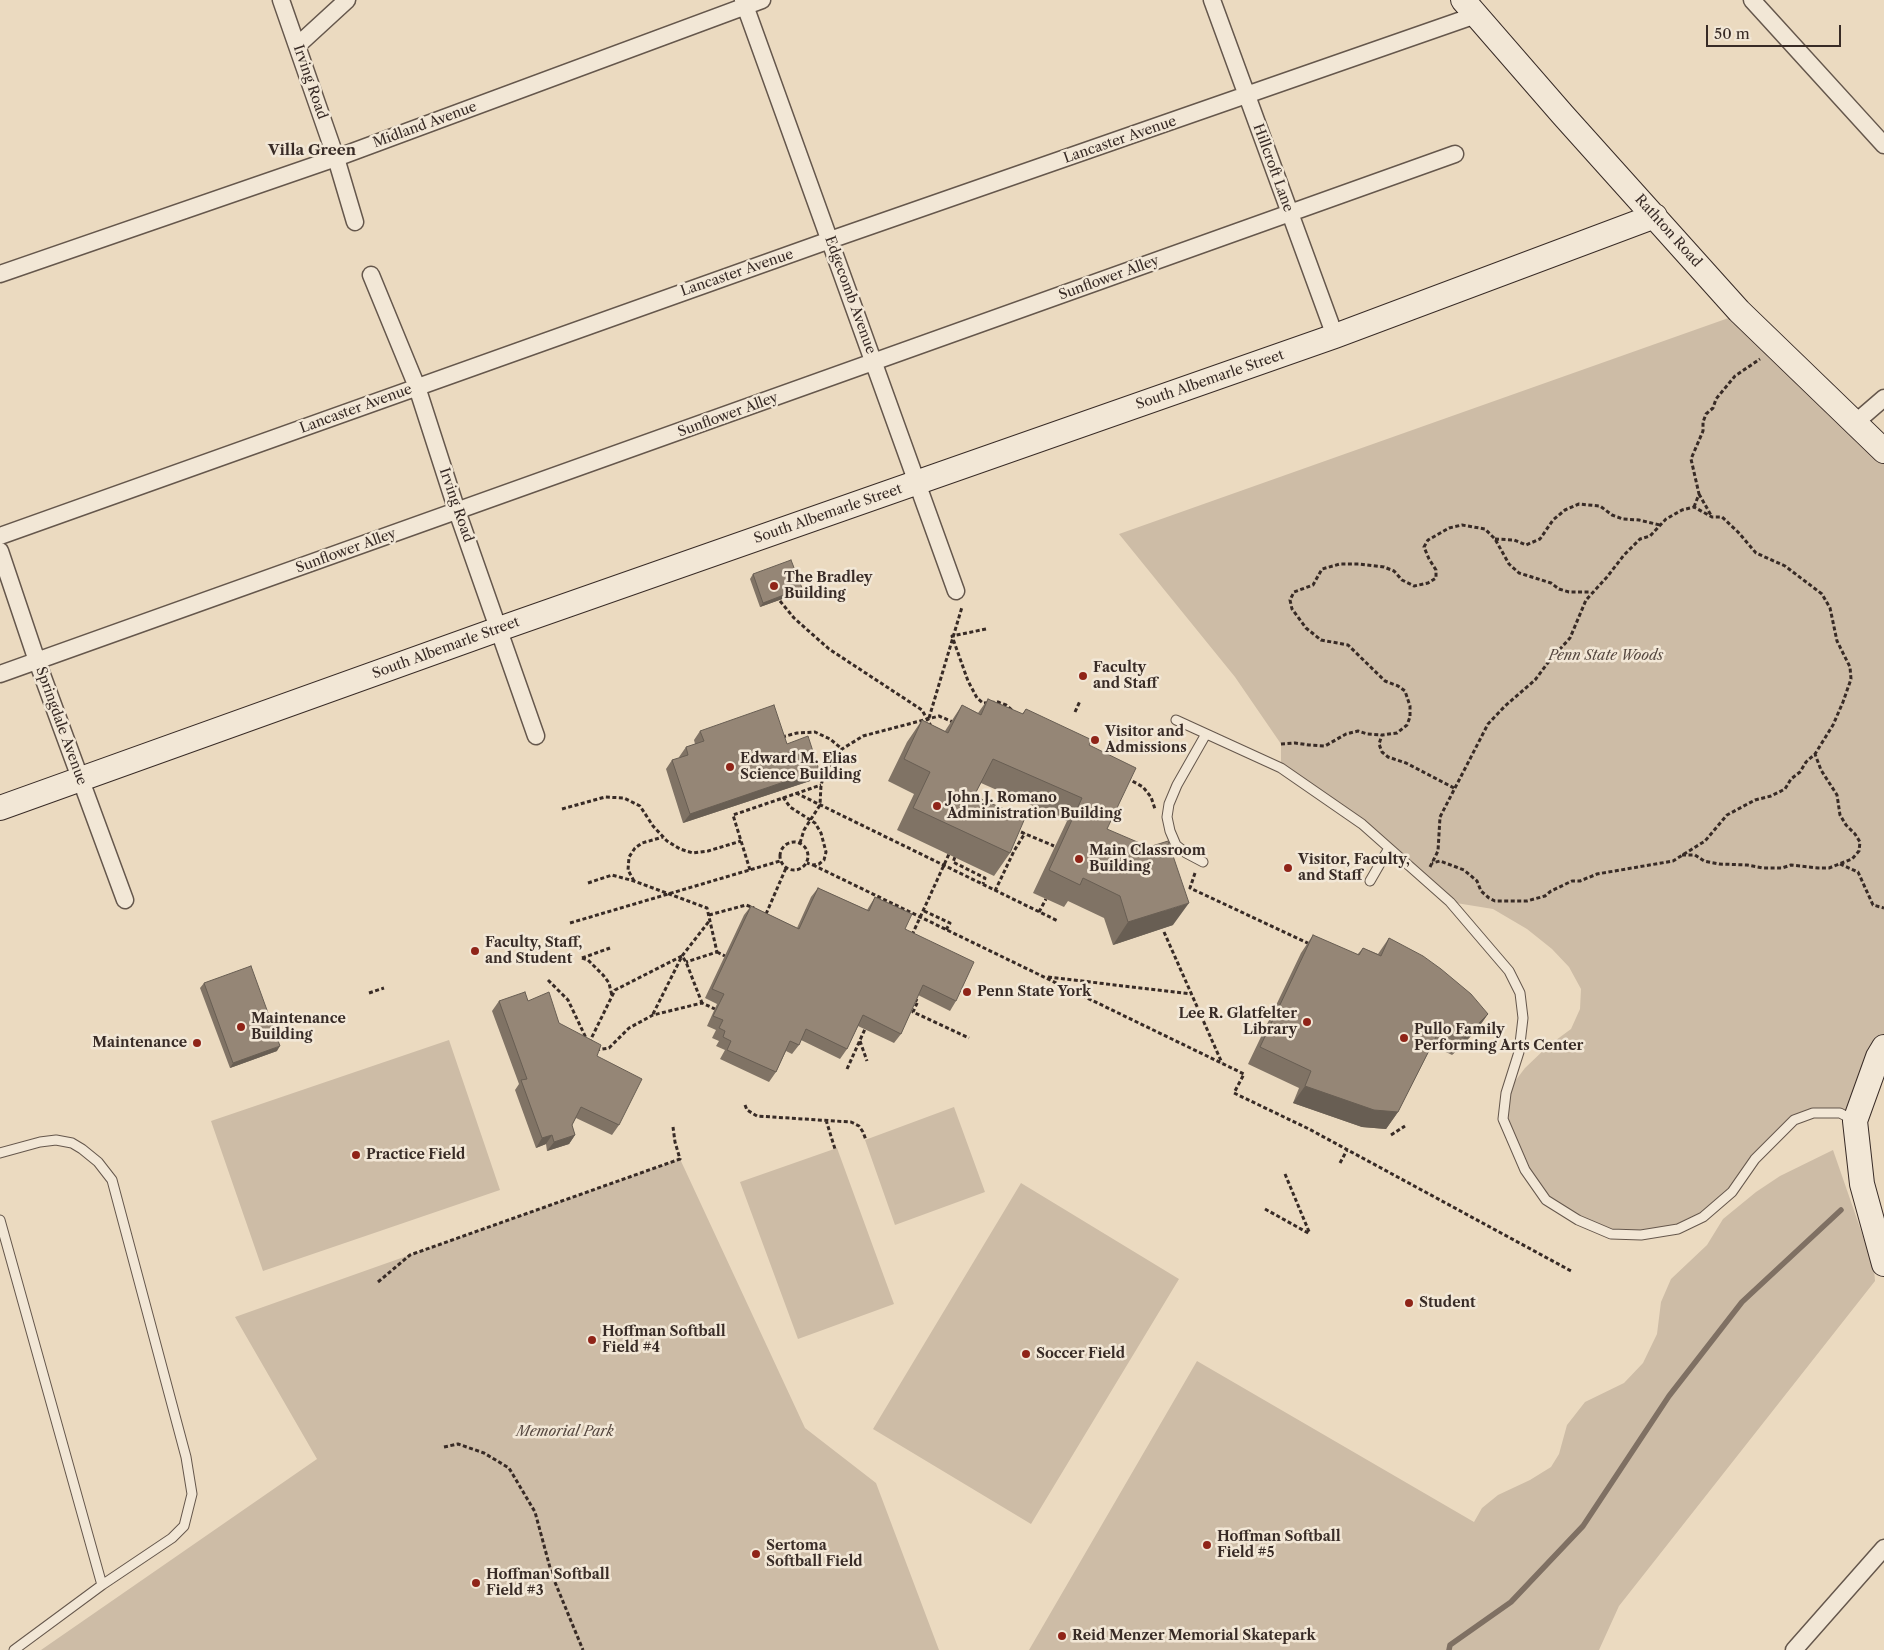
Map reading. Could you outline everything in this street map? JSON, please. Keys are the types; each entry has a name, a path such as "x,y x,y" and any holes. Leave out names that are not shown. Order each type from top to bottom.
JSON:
{"street":[{"name":"Irving Road","path":"281,0 336,158 355,222"},
{"path":"298,45 347,0"},
{"name":"Midland Avenue","path":"0,274 336,158 744,3 762,0"},
{"name":"Hillcroft Lane","path":"1212,0 1335,336"},
{"path":"1752,0 1884,145"},
{"name":"Edgecomb Avenue","path":"744,3 959,598"},
{"name":"Lancaster Avenue","path":"0,536 830,240 1247,96 1469,7"},
{"name":"Rathton Road","path":"1469,7 1739,311 1884,451"},
{"name":"Sunflower Alley","path":"0,674 1455,154"},
{"name":"South Albemarle Street","path":"0,808 499,629 1335,336 1654,216"},
{"name":"Irving Road","path":"371,275 417,387 457,511 536,736"},
{"path":"1855,423 1884,398"},
{"name":"Springdale Avenue","path":"0,551 125,900"},
{"path":"1884,1047 1878,1057 1855,1121 1862,1184 1884,1264"},
{"path":"1794,1650 1884,1548"}],"lane":[{"path":"1176,720 1281,768 1362,824 1450,902 1509,971 1520,993 1523,1018 1518,1052 1506,1093 1503,1119 1525,1170 1546,1200 1578,1220 1611,1234 1640,1235 1678,1228 1703,1217 1732,1192 1755,1160 1794,1120 1813,1112 1840,1113 1855,1121"},
{"path":"1203,862 1176,845 1167,817 1169,804 1177,785 1206,734"},
{"path":"1370,881 1389,848"},
{"path":"0,1153 40,1142 56,1140 82,1149 98,1162 112,1180 186,1457 192,1494 184,1526 172,1538 102,1585 14,1650"},
{"path":"0,1220 102,1585"}],"path":[{"path":"1712,517 1699,494 1690,459 1702,431 1706,414 1713,408 1716,399 1735,376 1777,348"},
{"path":"1694,507 1699,494"},
{"path":"1495,539 1514,540 1526,545 1540,538 1553,520 1565,510 1580,504 1600,506 1612,515 1623,519 1639,520 1660,525"},
{"path":"1694,507 1712,517 1722,518 1730,527 1738,532 1756,553 1785,566 1822,594 1830,608 1837,641 1850,667 1850,679 1833,726 1815,754 1806,762 1800,772 1791,779 1785,789 1739,808 1719,824 1705,841 1673,862 1621,870 1572,882 1551,891 1545,896 1527,902 1489,898 1481,891 1477,881 1464,870 1440,861 1432,863 1438,852 1440,817 1488,724 1534,680 1570,638 1586,600 1624,555 1640,540 1650,536 1666,519 1682,510 1694,507"},
{"path":"1281,744 1295,743 1309,746 1325,746 1346,734 1358,731 1382,735 1397,733 1407,725 1410,717 1410,706 1405,691 1385,681 1348,646 1321,640 1306,628 1292,609 1290,600 1294,592 1313,585 1322,568 1340,564 1384,567 1394,571 1402,580 1414,586 1428,583 1436,578 1436,570 1428,559 1424,547 1428,540 1438,532 1462,525 1485,530 1495,539 1509,564 1519,574 1551,583 1559,589 1569,592 1592,592"},
{"path":"928,719 952,636 959,598"},
{"path":"780,600 794,618 829,649 922,710 932,727 938,730"},
{"path":"952,636 986,630"},
{"path":"952,636 972,691 976,698 983,703 984,710"},
{"path":"983,703 992,701 1002,703 1010,708 1015,716"},
{"path":"1075,712 1080,701"},
{"path":"800,843 804,830 820,805 821,785 826,770 842,749 863,736 939,716 954,723"},
{"path":"776,738 797,732 815,732 830,739 842,749"},
{"path":"1382,735 1379,744 1382,752 1388,758 1406,764 1454,788"},
{"path":"781,737 786,743"},
{"path":"1681,855 1695,856 1704,861 1719,864 1747,865 1763,868 1782,868 1791,865 1829,868 1852,858 1859,851 1860,842 1840,815 1837,795 1820,770 1815,754"},
{"path":"1118,774 1143,786 1151,797 1155,811"},
{"path":"750,870 733,815 821,785"},
{"path":"796,793 1058,921"},
{"path":"562,808 606,797 624,798 640,806 663,837 680,849 693,853 708,851 741,841"},
{"path":"783,797 790,807 815,823 822,833 826,852 824,860 819,864 813,865"},
{"path":"1015,829 1054,846"},
{"path":"995,891 1022,832"},
{"path":"634,881 628,870 629,857 635,848 642,843 663,837"},
{"path":"800,843 807,850 807,864 800,870 790,870 780,860 780,851 786,844 800,843"},
{"path":"909,943 949,854"},
{"path":"955,857 953,862 985,878 983,884"},
{"path":"570,923 780,860"},
{"path":"807,864 813,865 1244,1074 1234,1094 1309,1129 1573,1272"},
{"path":"1840,864 1858,872 1873,905 1884,908"},
{"path":"766,914 786,868"},
{"path":"1188,869 1196,873 1190,888 1320,948"},
{"path":"588,884 612,875 634,881 707,908 717,952"},
{"path":"1039,912 1046,898"},
{"path":"708,914 746,905 774,918"},
{"path":"924,911 950,923 946,930"},
{"path":"653,1015 682,956 710,920"},
{"path":"1164,932 1222,1063"},
{"path":"610,948 582,958 588,960 603,974 609,983 612,996"},
{"path":"686,962 717,952 725,956"},
{"path":"682,956 702,1003"},
{"path":"682,956 616,990 592,1036 587,1050 604,1050 609,1048 629,1028 653,1015 702,1003 715,1009"},
{"path":"1044,977 1191,994"},
{"path":"548,980 568,1000 586,1038"},
{"path":"369,993 384,988"},
{"path":"914,999 918,1001 913,1012 969,1038"},
{"path":"847,1069 865,1029"},
{"path":"860,1040 867,1061"},
{"path":"745,1105 747,1110 757,1116 851,1122 863,1132 866,1140"},
{"path":"826,1120 836,1149"},
{"path":"1391,1135 1405,1126"},
{"path":"378,1282 410,1255 680,1159 673,1127"},
{"path":"1340,1163 1347,1150"},
{"path":"1266,1209 1310,1234 1285,1174"},
{"path":"444,1447 458,1444 484,1453 510,1468 535,1512 552,1575 583,1650"}],"green space":[{"name":"Penn State Woods","path":"1737,315 1884,451 1884,1047 1855,1121 1840,1113 1794,1120 1732,1192 1703,1217 1678,1229 1611,1234 1546,1200 1525,1170 1503,1119 1506,1093 1525,1068 1548,1046 1571,1029 1580,1009 1581,989 1569,967 1552,949 1527,929 1493,909 1450,902 1362,824 1281,768 1281,744 1235,677 1119,534"},
{"name":"Practice Field","path":"449,1040 500,1190 263,1271 211,1121"},
{"path":"954,1107 985,1192 895,1225 865,1140"},
{"path":"837,1148 894,1304 798,1339 740,1182"},
{"path":"1833,1150 1874,1268 1875,1281 1619,1606 1599,1650 1029,1650 1197,1361 1474,1522 1482,1508 1498,1495 1530,1480 1551,1467 1559,1454 1567,1425 1585,1402 1624,1383 1643,1363 1657,1334 1661,1302 1671,1279 1707,1245 1723,1219 1756,1192 1780,1176"},
{"name":"Memorial Park","path":"680,1159 805,1428 876,1483 939,1650 41,1650 317,1459 235,1317"},
{"name":"Soccer Field","path":"1021,1183 1179,1279 1031,1524 873,1429"}],"building":[{"name":"The Bradley Building","path":"791,560 802,588 763,603 753,574"},
{"path":"988,699 1023,714 1026,709 1092,740 1089,745 1136,768 1107,829 1149,847 1168,841 1189,903 1128,922 1120,896 1083,878 1080,885 1049,870 1082,798 993,759 974,796 1025,818 1010,853 913,808 930,772 904,759 922,720 948,733 962,705 981,715"},
{"name":"Edward M. Elias Science Building","path":"774,705 787,744 808,736 819,770 690,814 672,760 688,755 686,747 704,741 700,731"},
{"path":"818,888 869,911 875,897 912,914 905,929 974,962 956,1001 923,985 901,1034 863,1015 847,1049 806,1029 799,1045 790,1041 776,1072 727,1050 731,1041 723,1037 725,1031 719,1028 723,1020 713,1016 724,994 712,989 751,906 799,929"},
{"path":"1313,935 1359,955 1363,948 1381,956 1389,938 1423,956 1441,969 1471,994 1488,1014 1464,1038 1441,1027 1398,1112 1374,1110 1305,1086 1311,1071 1260,1047"},
{"name":"Maintenance Building","path":"251,966 280,1046 233,1063 204,983"},
{"path":"525,992 528,1001 549,992 559,1023 601,1045 597,1056 642,1079 619,1125 581,1107 572,1125 575,1135 554,1142 552,1135 542,1138 521,1080 527,1079 499,1001"}],"waterway":[{"path":"1449,1650 1450,1645 1511,1602 1583,1526 1669,1396 1742,1302 1841,1210"}],"place":[{"name":"The Bradley Building","path":"774,586"},
{"name":"Faculty and Staff","path":"1083,676"},
{"name":"Visitor and Admissions","path":"1095,740"},
{"name":"Edward M. Elias Science Building","path":"730,767"},
{"name":"John J. Romano Administration Building","path":"937,806"},
{"name":"Main Classroom Building","path":"1079,859"},
{"name":"Visitor, Faculty, and Staff","path":"1288,868"},
{"name":"Faculty, Staff, and Student","path":"475,951"},
{"name":"Penn State York","path":"967,992"},
{"name":"Lee R. Glatfelter Library","path":"1307,1022"},
{"name":"Maintenance Building","path":"241,1027"},
{"name":"Pullo Family Performing Arts Center","path":"1404,1038"},
{"name":"Maintenance","path":"197,1043"},
{"name":"Practice Field","path":"356,1155"},
{"name":"Student","path":"1409,1303"},
{"name":"Hoffman Softball Field #4","path":"592,1340"},
{"name":"Soccer Field","path":"1026,1354"},
{"name":"Hoffman Softball Field #5","path":"1207,1545"},
{"name":"Sertoma Softball Field","path":"756,1554"},
{"name":"Hoffman Softball Field #3","path":"476,1583"},
{"name":"Reid Menzer Memorial Skatepark","path":"1062,1636"}],"district":[{"name":"Villa Green","path":"312,151"}]}
